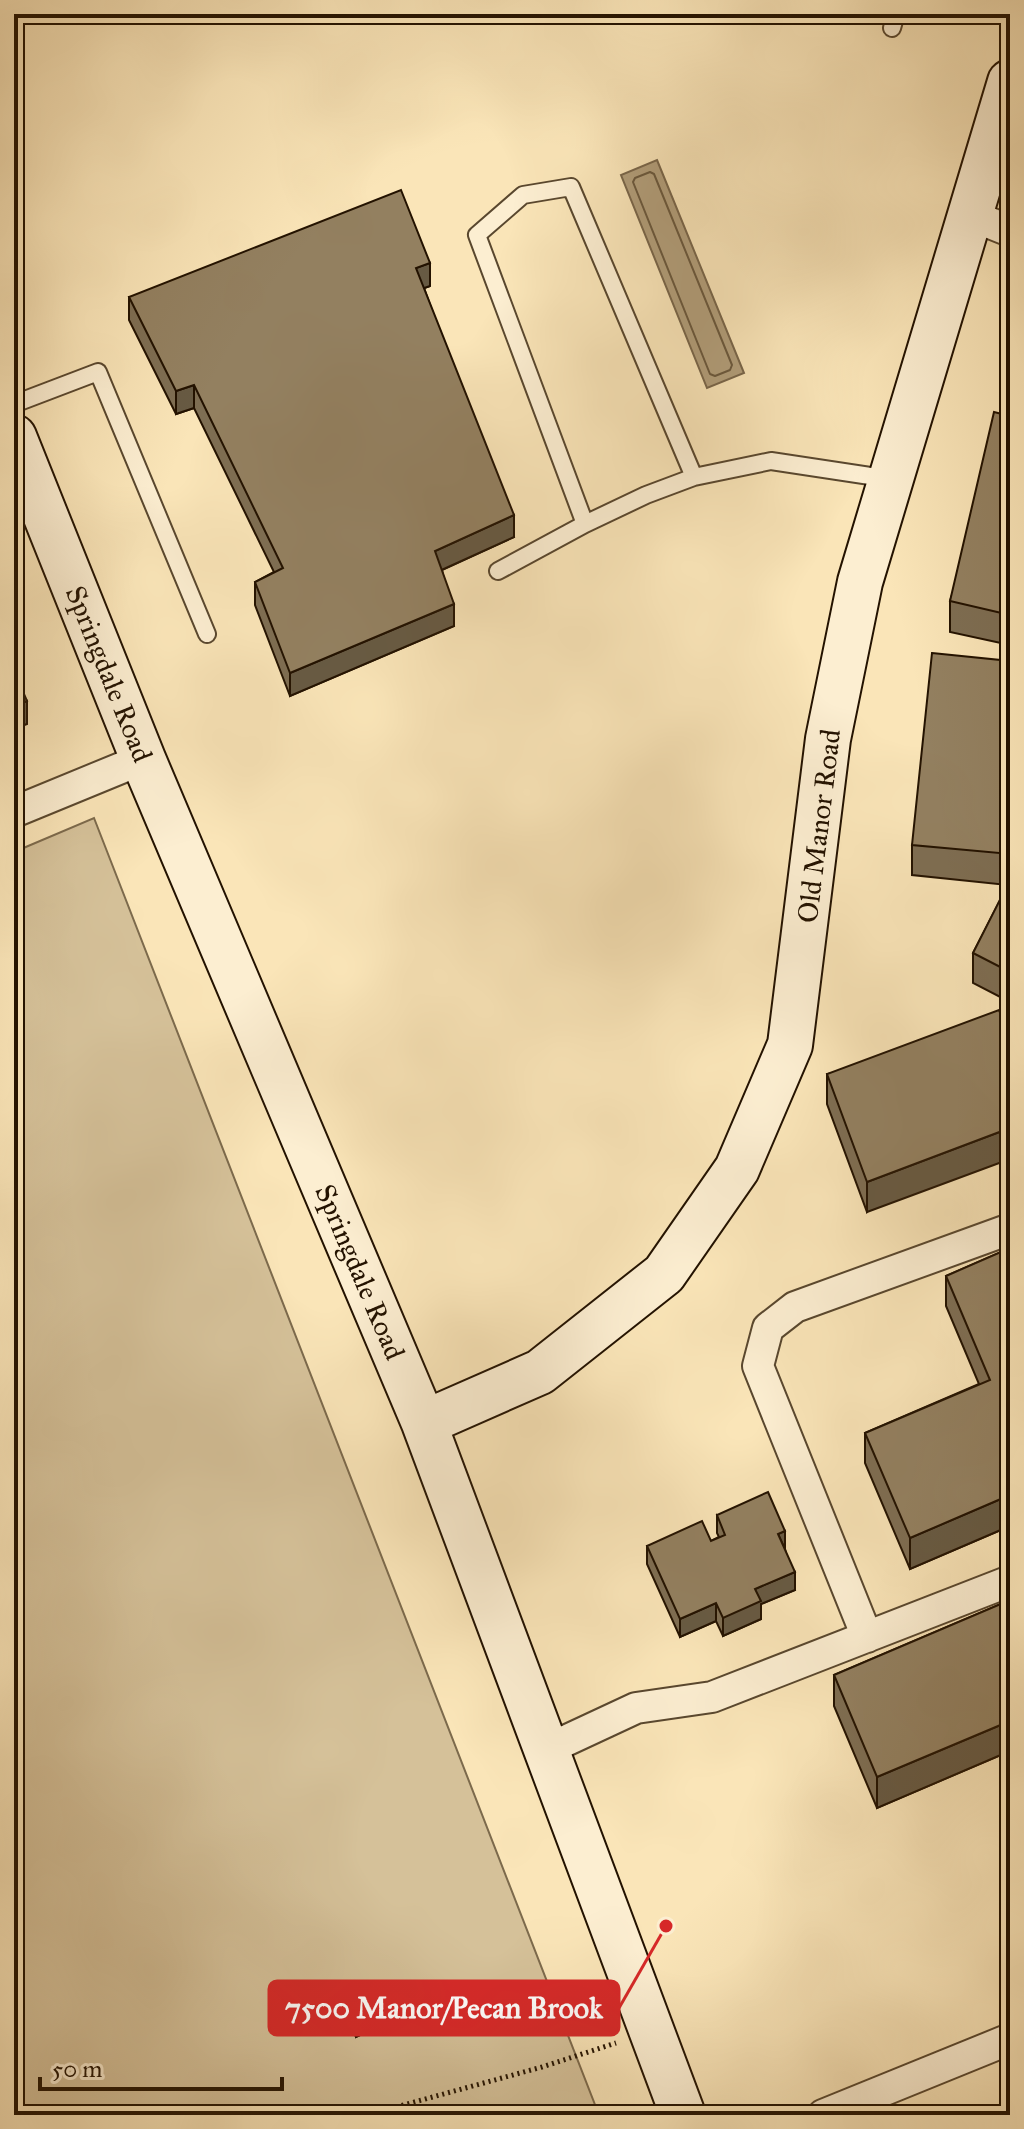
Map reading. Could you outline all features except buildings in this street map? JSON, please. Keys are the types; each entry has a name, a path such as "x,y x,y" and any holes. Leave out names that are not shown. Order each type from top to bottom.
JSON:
{"main road":[{"name":"Old Manor Road","path":"424,1423 540,1372 664,1274 737,1169 790,1045 828,739 860,582 1010,82"},
{"name":"Springdale Road","path":"18,458 424,1423 683,2115"}],"street":[{"path":"970,215 1010,231"},
{"path":"14,812 143,759"},
{"path":"867,1637 758,1366 768,1328 795,1307 1010,1229"},
{"path":"548,1749 636,1708 712,1697 1010,1581"},
{"path":"823,2115 1010,2039"}],"lane":[{"path":"585,524 477,235 523,195 571,187 694,477"},
{"path":"14,404 98,372 207,634"},
{"path":"498,571 585,524 646,495 694,477 771,461 891,479"}],"path":[{"path":"367,2115 542,2067 652,2032"}],"shaded area":[{"path":"94,818 599,2115 14,2115 14,852"}],"water":[{"path":"657,160 744,373 707,388 621,175"}],"place":[{"name":"7500 Manor/Pecan Brook","path":"666,1926"}]}
